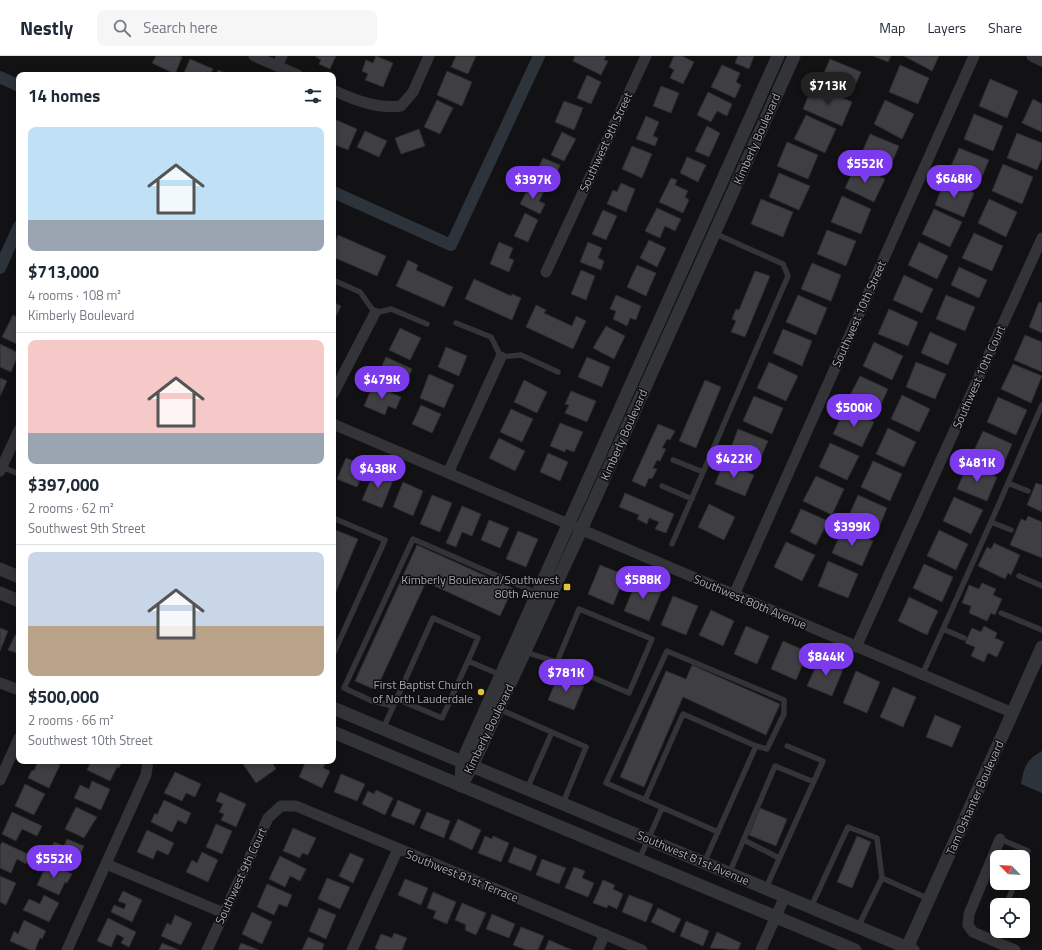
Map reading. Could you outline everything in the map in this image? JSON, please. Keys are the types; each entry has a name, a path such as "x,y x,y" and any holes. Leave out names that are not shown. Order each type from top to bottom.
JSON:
{"street":[{"path":"254,56 279,61 294,72"},
{"path":"336,91 350,98 386,108 401,106 413,92 429,56"},
{"name":"Southwest 9th Street","path":"546,272 646,56"},
{"name":"Kimberly Boulevard","path":"519,651 538,593 778,56"},
{"name":"Kimberly Boulevard","path":"461,786 467,764 493,706 519,651 581,530 794,56"},
{"name":"Southwest 10th Street","path":"734,595 974,56"},
{"path":"1032,56 1042,61"},
{"name":"Southwest 10th Court","path":"856,647 1042,238"},
{"path":"336,388 375,314"},
{"path":"448,473 500,357"},
{"name":"Southwest 80th Avenue","path":"336,425 1013,713"},
{"path":"1,469 16,436"},
{"path":"0,569 16,576"},
{"path":"0,593 16,600"},
{"name":"Tam Oshanter Boulevard","path":"909,949 929,899 1042,647"},
{"path":"0,682 16,689"},
{"name":"Southwest 81st Avenue","path":"336,709 909,949"},
{"name":"Southwest 81st Avenue","path":"336,733 855,950"},
{"path":"0,780 16,745"},
{"path":"67,950 146,775 148,764"},
{"name":"Southwest 81st Terrace","path":"281,806 296,806 642,950"},
{"name":"Southwest 9th Court","path":"208,950 268,818 281,806"},
{"path":"1000,839 969,914 968,925 973,932 1015,950"},
{"path":"352,950 398,849"},
{"path":"106,864 224,913"},
{"path":"761,950 784,896"},
{"path":"598,950 605,934"}],"lane":[{"path":"672,544 788,276 783,264 702,227"},
{"path":"336,281 360,292 375,314 391,309 427,324"},
{"path":"456,323 491,337 500,357 521,355 558,372"},
{"path":"922,675 1042,405"},
{"path":"673,460 703,472"},
{"path":"1,469 16,473"},
{"path":"1008,483 1028,491"},
{"path":"662,486 692,499"},
{"path":"336,519 385,540 336,648"},
{"path":"991,522 1011,530"},
{"path":"394,706 372,701 344,688 413,539 538,593"},
{"path":"1019,576 1042,586"},
{"path":"519,651 557,662 629,693 652,639 579,609 557,662"},
{"path":"1001,613 1042,630"},
{"path":"383,729 433,618 478,638 442,718 397,699"},
{"path":"943,629 964,638"},
{"path":"645,800 683,714 756,746 768,749 784,714 784,700 667,651 606,783 718,832"},
{"path":"468,661 506,678"},
{"path":"493,706 586,747 563,804"},
{"path":"527,789 552,732"},
{"path":"704,863 756,746"},
{"path":"766,888 823,762 787,746"},
{"path":"730,874 775,766 814,782"},
{"path":"639,860 662,808"},
{"path":"810,907 848,827 877,838 882,878 858,927"},
{"path":"1000,839 1026,850"},
{"path":"744,840 779,858"},
{"path":"882,878 929,899"}],"shaded area":[{"path":"1042,751 1042,793 1021,784 1023,773 1027,764 1032,758"}],"building":[{"path":"156,56 182,57 176,72 171,72 152,63"},
{"path":"315,56 336,56 330,69 319,64 321,60"},
{"path":"376,56 393,63 383,87 365,80 368,74 362,71 366,60 373,63"},
{"path":"456,56 476,56 468,74 451,67"},
{"path":"575,56 606,56 604,60 608,61 601,75 573,61"},
{"path":"674,56 682,56 694,62 683,84 670,78 674,70 669,67"},
{"path":"738,56 754,56 749,69 735,63"},
{"path":"873,56 891,56 888,62"},
{"path":"904,56 939,56 932,71"},
{"path":"190,59 213,69 212,72 184,72"},
{"path":"830,59 861,72 851,95 820,82"},
{"path":"722,65 740,73 736,82 741,85 735,98 711,87"},
{"path":"900,65 929,78 918,104 889,92"},
{"path":"447,71 472,82 462,106 437,95"},
{"path":"587,75 601,82 591,104 577,98"},
{"path":"990,79 1018,91 1007,118 979,106"},
{"path":"813,85 852,102 842,126 803,109"},
{"path":"661,86 679,93 671,113 653,106"},
{"path":"708,92 732,104 727,116 717,111 711,122 697,115"},
{"path":"1033,99 1042,104 1042,132 1022,123"},
{"path":"437,100 453,108 440,134 424,127"},
{"path":"885,100 914,114 902,139 874,124"},
{"path":"564,101 583,108 574,130 555,122"},
{"path":"974,114 1003,126 993,151 964,139"},
{"path":"806,115 836,129 825,153 794,139"},
{"path":"646,116 659,122 653,136 658,138 655,146 636,139"},
{"path":"336,120 357,129 348,150 336,145"},
{"path":"707,126 720,133 709,157 695,151"},
{"path":"419,129 425,146 401,154 395,138"},
{"path":"365,131 387,141 379,157 357,147"},
{"path":"562,132 576,139 564,161 551,155"},
{"path":"1017,133 1042,143 1042,158 1037,170 1007,158"},
{"path":"870,134 899,146 888,171 859,159"},
{"path":"787,142 818,155 808,179 777,166"},
{"path":"632,146 652,154 642,178 622,169"},
{"path":"959,148 989,160 978,186 948,173"},
{"path":"687,157 706,165 698,182 680,173"},
{"path":"543,158 560,165 551,188 522,176 526,166 537,171"},
{"path":"1003,164 1033,177 1022,204 992,191"},
{"path":"856,165 885,179 874,202 845,188"},
{"path":"779,173 810,186 799,210 769,197"},
{"path":"671,178 677,180 675,185 688,191 685,197 689,200 683,213 659,202"},
{"path":"945,180 974,193 964,217 935,205"},
{"path":"621,183 635,189 626,212 607,204 613,190 617,192"},
{"path":"530,185 544,191 539,201 545,204 540,214 520,204"},
{"path":"842,196 871,209 861,234 831,222"},
{"path":"761,199 793,212 783,237 751,224"},
{"path":"989,199 1017,212 1006,237 978,223"},
{"path":"657,208 681,219 675,231 665,226 660,238 645,231"},
{"path":"934,209 962,222 950,247 922,234"},
{"path":"603,210 617,216 606,240 592,234"},
{"path":"525,213 538,220 528,242 514,236"},
{"path":"827,230 856,241 846,266 817,254"},
{"path":"974,233 1003,246 992,271 962,258"},
{"path":"338,235 386,256 377,276 336,258 336,240"},
{"path":"649,240 666,248 657,267 640,258"},
{"path":"499,242 513,248 509,258 514,260 509,272 490,264"},
{"path":"588,242 602,248 598,258 604,261 601,270 580,262"},
{"path":"919,242 948,256 937,279 908,265"},
{"path":"408,260 418,265 416,270 453,287 444,307 396,286"},
{"path":"812,263 841,275 831,301 801,289"},
{"path":"637,265 656,273 646,296 627,287"},
{"path":"959,267 987,280 979,298 951,285"},
{"path":"581,270 595,276 586,300 571,294"},
{"path":"755,271 770,276 745,337 731,332 736,321 732,319 736,309 739,310"},
{"path":"904,275 933,289 922,313 893,300"},
{"path":"474,279 511,296 512,294 521,298 512,320 465,299"},
{"path":"616,295 641,306 636,320 630,318 627,326 613,319 616,311 610,309"},
{"path":"798,295 827,308 816,335 786,322"},
{"path":"946,295 975,307 965,331 936,319"},
{"path":"1039,302 1042,303 1042,333 1029,327"},
{"path":"336,304 341,306 336,316"},
{"path":"536,305 546,310 544,313 572,326 576,316 586,321 573,349 526,327"},
{"path":"889,309 918,322 908,346 878,334"},
{"path":"13,315 16,316 16,344 2,337"},
{"path":"606,326 625,336 614,359 593,348"},
{"path":"400,328 421,338 410,360 389,350"},
{"path":"783,329 812,341 802,366 773,353"},
{"path":"930,332 957,344 948,365 921,353"},
{"path":"1025,335 1042,342 1042,372 1014,360"},
{"path":"874,342 903,356 892,380 863,366"},
{"path":"0,344 16,352 16,360 11,372 0,367"},
{"path":"446,347 467,356 459,376 438,367"},
{"path":"386,357 412,369 402,391 376,379"},
{"path":"587,357 610,367 602,387 578,377"},
{"path":"769,362 798,376 786,401 757,388"},
{"path":"916,362 946,374 935,399 906,387"},
{"path":"1013,364 1042,376 1031,403 1001,389"},
{"path":"429,374 454,385 444,408 420,398"},
{"path":"860,376 888,389 877,413 848,399"},
{"path":"0,378 7,381 0,396"},
{"path":"524,380 547,392 537,413 514,402"},
{"path":"705,380 721,387 696,448 679,441"},
{"path":"373,385 401,397 396,409 388,406 385,415 364,406"},
{"path":"571,391 596,401 587,422 565,413 569,405 565,404"},
{"path":"902,395 930,409 919,432 891,419"},
{"path":"754,396 783,408 772,434 743,421"},
{"path":"998,397 1027,410 1016,435 987,422"},
{"path":"421,405 441,414 432,433 412,424"},
{"path":"511,409 533,419 522,442 500,432"},
{"path":"845,409 874,422 862,447 833,434"},
{"path":"560,423 583,432 574,452 566,449 565,452 550,446"},
{"path":"658,424 675,431 670,440 667,439 662,448 666,449 660,461 657,460 653,468 657,469 652,479 649,478 645,487 632,481"},
{"path":"888,428 916,442 904,467 876,454"},
{"path":"738,429 768,441 758,464 729,453"},
{"path":"983,431 1012,444 1002,468 972,455"},
{"path":"499,438 525,451 515,471 489,458"},
{"path":"830,443 859,456 847,480 819,467"},
{"path":"548,453 568,462 560,481 540,472"},
{"path":"346,458 365,468 357,487 337,479"},
{"path":"873,461 902,474 890,501 861,487"},
{"path":"724,462 754,475 745,496 715,484"},
{"path":"968,464 997,477 987,501 957,489"},
{"path":"375,470 394,478 382,508 362,500"},
{"path":"816,476 844,489 832,515 803,501"},
{"path":"403,482 423,491 413,516 393,507"},
{"path":"1036,483 1042,485 1042,512 1027,505"},
{"path":"625,493 674,514 666,533 655,529 659,522 649,518 647,524 637,519 639,515 619,507"},
{"path":"432,495 452,503 440,532 420,524"},
{"path":"858,495 887,508 877,532 847,520"},
{"path":"954,497 983,510 971,534 943,521"},
{"path":"709,504 735,517 724,540 698,527"},
{"path":"462,506 481,514 472,536 462,532 456,547 446,543"},
{"path":"801,509 828,521 816,545 790,532"},
{"path":"1028,516 1042,522 1042,558 1010,545 1021,519 1026,521"},
{"path":"489,520 509,528 500,548 481,540"},
{"path":"843,528 873,541 862,566 832,553"},
{"path":"336,530 358,539 336,592"},
{"path":"939,530 968,544 956,570 927,556"},
{"path":"518,531 538,539 526,567 506,559"},
{"path":"786,542 815,555 802,581 774,567"},
{"path":"994,543 1020,555 1011,575 1008,573 1005,579 978,566 987,547 991,549"},
{"path":"417,545 513,588 500,616 426,582 376,690 355,681"},
{"path":"828,561 858,574 848,598 818,586"},
{"path":"924,564 953,577 942,602 913,588"},
{"path":"600,565 625,575 613,605 588,594"},
{"path":"637,580 662,590 649,621 624,611"},
{"path":"982,583 996,589 993,595 1002,599 995,615 991,613 987,621 969,613 971,606 962,603 969,585 979,589"},
{"path":"673,596 698,606 686,635 661,625"},
{"path":"909,597 938,611 927,635 898,621"},
{"path":"711,610 734,621 723,646 699,635"},
{"path":"746,626 769,636 757,664 734,654"},
{"path":"984,626 997,633 995,638 1004,642 997,657 988,653 984,662 971,656 975,647 965,643 972,628 981,632"},
{"path":"0,628 8,631 0,651"},
{"path":"15,635 16,636 16,653 8,650"},
{"path":"783,641 808,652 796,680 771,669"},
{"path":"820,657 844,667 832,696 807,686"},
{"path":"692,665 780,704 766,735 683,697 644,787 620,777 666,671 686,679"},
{"path":"856,671 880,682 867,713 843,703"},
{"path":"558,676 584,686 574,710 548,700"},
{"path":"893,687 916,697 903,727 880,717"},
{"path":"935,715 961,726 952,747 926,737"},
{"path":"37,764 60,765 49,788 28,778 32,770 34,771"},
{"path":"90,764 121,764 119,768 117,767 110,781 87,770"},
{"path":"243,764 273,764 276,769 256,783"},
{"path":"305,764 325,764 323,768 330,771 322,788 299,777"},
{"path":"175,772 201,784 195,797 186,793 182,801 164,793"},
{"path":"341,774 365,784 357,801 334,792"},
{"path":"92,781 110,789 101,810 74,798 80,785 89,789"},
{"path":"25,784 45,794 34,815 15,806"},
{"path":"376,790 393,798 385,815 362,804 368,791 374,794"},
{"path":"220,792 246,804 236,827 221,820 224,814 219,812 223,804 216,801"},
{"path":"164,800 191,813 186,824 178,820 172,832 151,822 155,813 157,815"},
{"path":"398,800 421,810 414,825 391,816"},
{"path":"76,807 97,817 84,838 65,829"},
{"path":"760,808 787,819 776,846 749,835"},
{"path":"12,812 42,826 37,836 22,829 16,841 2,834"},
{"path":"427,812 450,821 444,838 420,828"},
{"path":"458,819 481,830 472,850 449,839"},
{"path":"216,824 232,831 222,854 206,847"},
{"path":"293,828 316,838 308,855 302,853 300,858 283,851"},
{"path":"147,830 174,843 168,855 157,850 153,859 137,852"},
{"path":"485,836 492,839 493,836 509,843 501,862 478,853"},
{"path":"857,836 871,842 852,888 837,882"},
{"path":"67,839 84,846 75,867 48,856 54,842 64,846"},
{"path":"2,842 30,855 26,864 17,859 11,873 0,868 0,846"},
{"path":"514,847 537,856 531,871 508,862"},
{"path":"202,852 218,860 208,882 186,872 192,860 197,863"},
{"path":"350,853 364,859 353,883 339,876"},
{"path":"280,856 306,869 300,881 290,876 285,887 269,879"},
{"path":"542,859 566,868 559,884 536,875"},
{"path":"48,862 72,874 67,883 65,882 59,895 37,885"},
{"path":"574,867 585,871 582,878 594,883 588,897 565,888"},
{"path":"0,876 16,883 6,905 0,902"},
{"path":"327,878 350,887 340,909 318,899"},
{"path":"405,879 428,888 421,905 398,895"},
{"path":"603,880 615,885 613,889 623,894 617,909 608,905 607,908 593,903"},
{"path":"267,884 292,895 287,907 279,904 274,915 257,907"},
{"path":"123,891 142,900 132,922 111,912 114,905 124,909 126,904 118,901"},
{"path":"433,892 456,902 447,924 433,918 436,911 427,908"},
{"path":"44,895 59,903 49,922 23,910 29,899 40,904"},
{"path":"629,895 653,904 646,922 622,912"},
{"path":"462,903 486,913 476,935 465,930 466,925 455,920"},
{"path":"319,908 336,915 326,939 309,931"},
{"path":"658,908 681,919 674,933 651,922"},
{"path":"252,912 272,922 262,944 242,934"},
{"path":"492,914 515,924 509,938 486,929"},
{"path":"175,915 192,923 181,945 161,936 167,923 171,925"},
{"path":"108,918 136,932 129,947 121,943 124,938 117,934 111,947 97,941"},
{"path":"24,920 46,931 42,939 40,938 35,950 30,950 10,941 14,931 18,934"},
{"path":"686,921 709,931 703,946 680,936"},
{"path":"521,927 544,936 538,950 526,950 513,945"},
{"path":"717,932 741,943 738,950 710,948"},
{"path":"394,933 407,938 402,950 379,950 375,948 381,934 392,938"},
{"path":"308,937 324,944 322,950 302,950"},
{"path":"549,940 572,950 545,950"},
{"path":"162,943 179,950 159,950"},
{"path":"241,943 259,950 238,950"}],"waterway":[{"path":"336,193 451,245 539,56"},
{"path":"0,77 16,85"},
{"path":"0,268 16,233"}],"place":[{"name":"Kimberly Boulevard/Southwest 80th Avenue","path":"567,587"},
{"name":"First Baptist Church of North Lauderdale","path":"481,692"}]}
